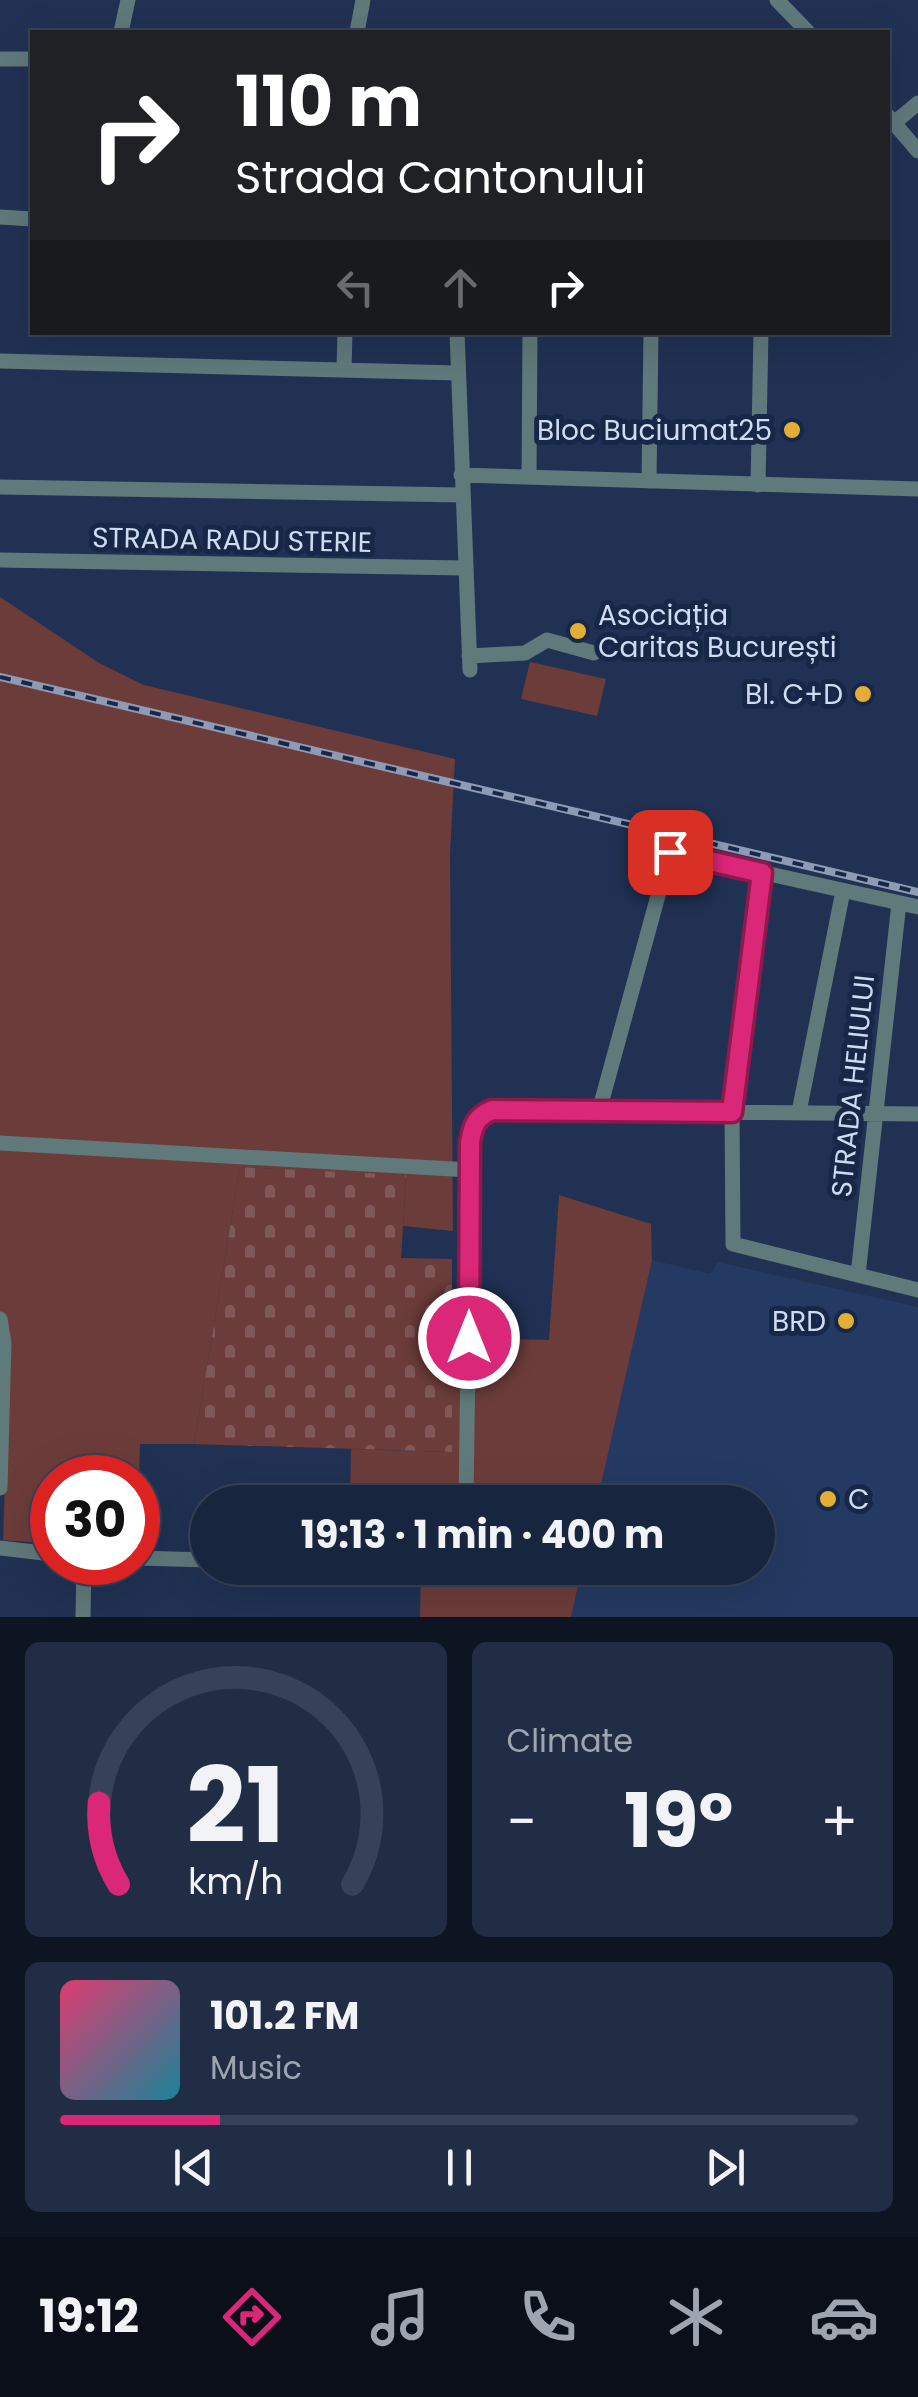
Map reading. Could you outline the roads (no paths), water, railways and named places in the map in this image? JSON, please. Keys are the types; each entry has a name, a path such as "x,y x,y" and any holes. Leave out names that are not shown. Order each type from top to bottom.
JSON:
{"street":[{"path":"121,30 128,0"},
{"path":"358,30 363,0"},
{"path":"780,1 806,30"},
{"path":"0,59 30,59"},
{"path":"918,103 891,120 918,151"},
{"path":"0,218 30,219"},
{"path":"344,335 344,370"},
{"path":"457,335 469,663 525,654 547,640 594,652"},
{"path":"529,478 530,335"},
{"path":"650,335 650,481"},
{"path":"758,484 761,335"},
{"path":"0,361 457,373"},
{"path":"461,476 918,489"},
{"path":"0,487 462,495"},
{"name":"STRADA RADU STERIE","path":"0,560 464,568"},
{"path":"599,1111 670,852 918,907"},
{"path":"762,873 732,1112 733,1244 918,1290"},
{"path":"799,1112 842,891"},
{"name":"STRADA HELIULUI","path":"858,1275 899,903"},
{"path":"466,1485 470,1170 472,1127 479,1116 492,1110 918,1114"},
{"path":"0,1143 470,1170"},
{"path":"0,1319 4,1343 0,1488"},
{"path":"0,1548 30,1551"},
{"path":"160,1559 190,1559"},
{"path":"83,1617 84,1585"}],"railway":[{"path":"0,677 918,892"}],"place":[{"name":"Bloc Buciumat25","path":"792,430"},
{"name":"Asociația Caritas București","path":"578,631"},
{"name":"Bl. C+D","path":"863,694"},
{"name":"BRD","path":"846,1321"},
{"name":"C","path":"828,1499"}]}
